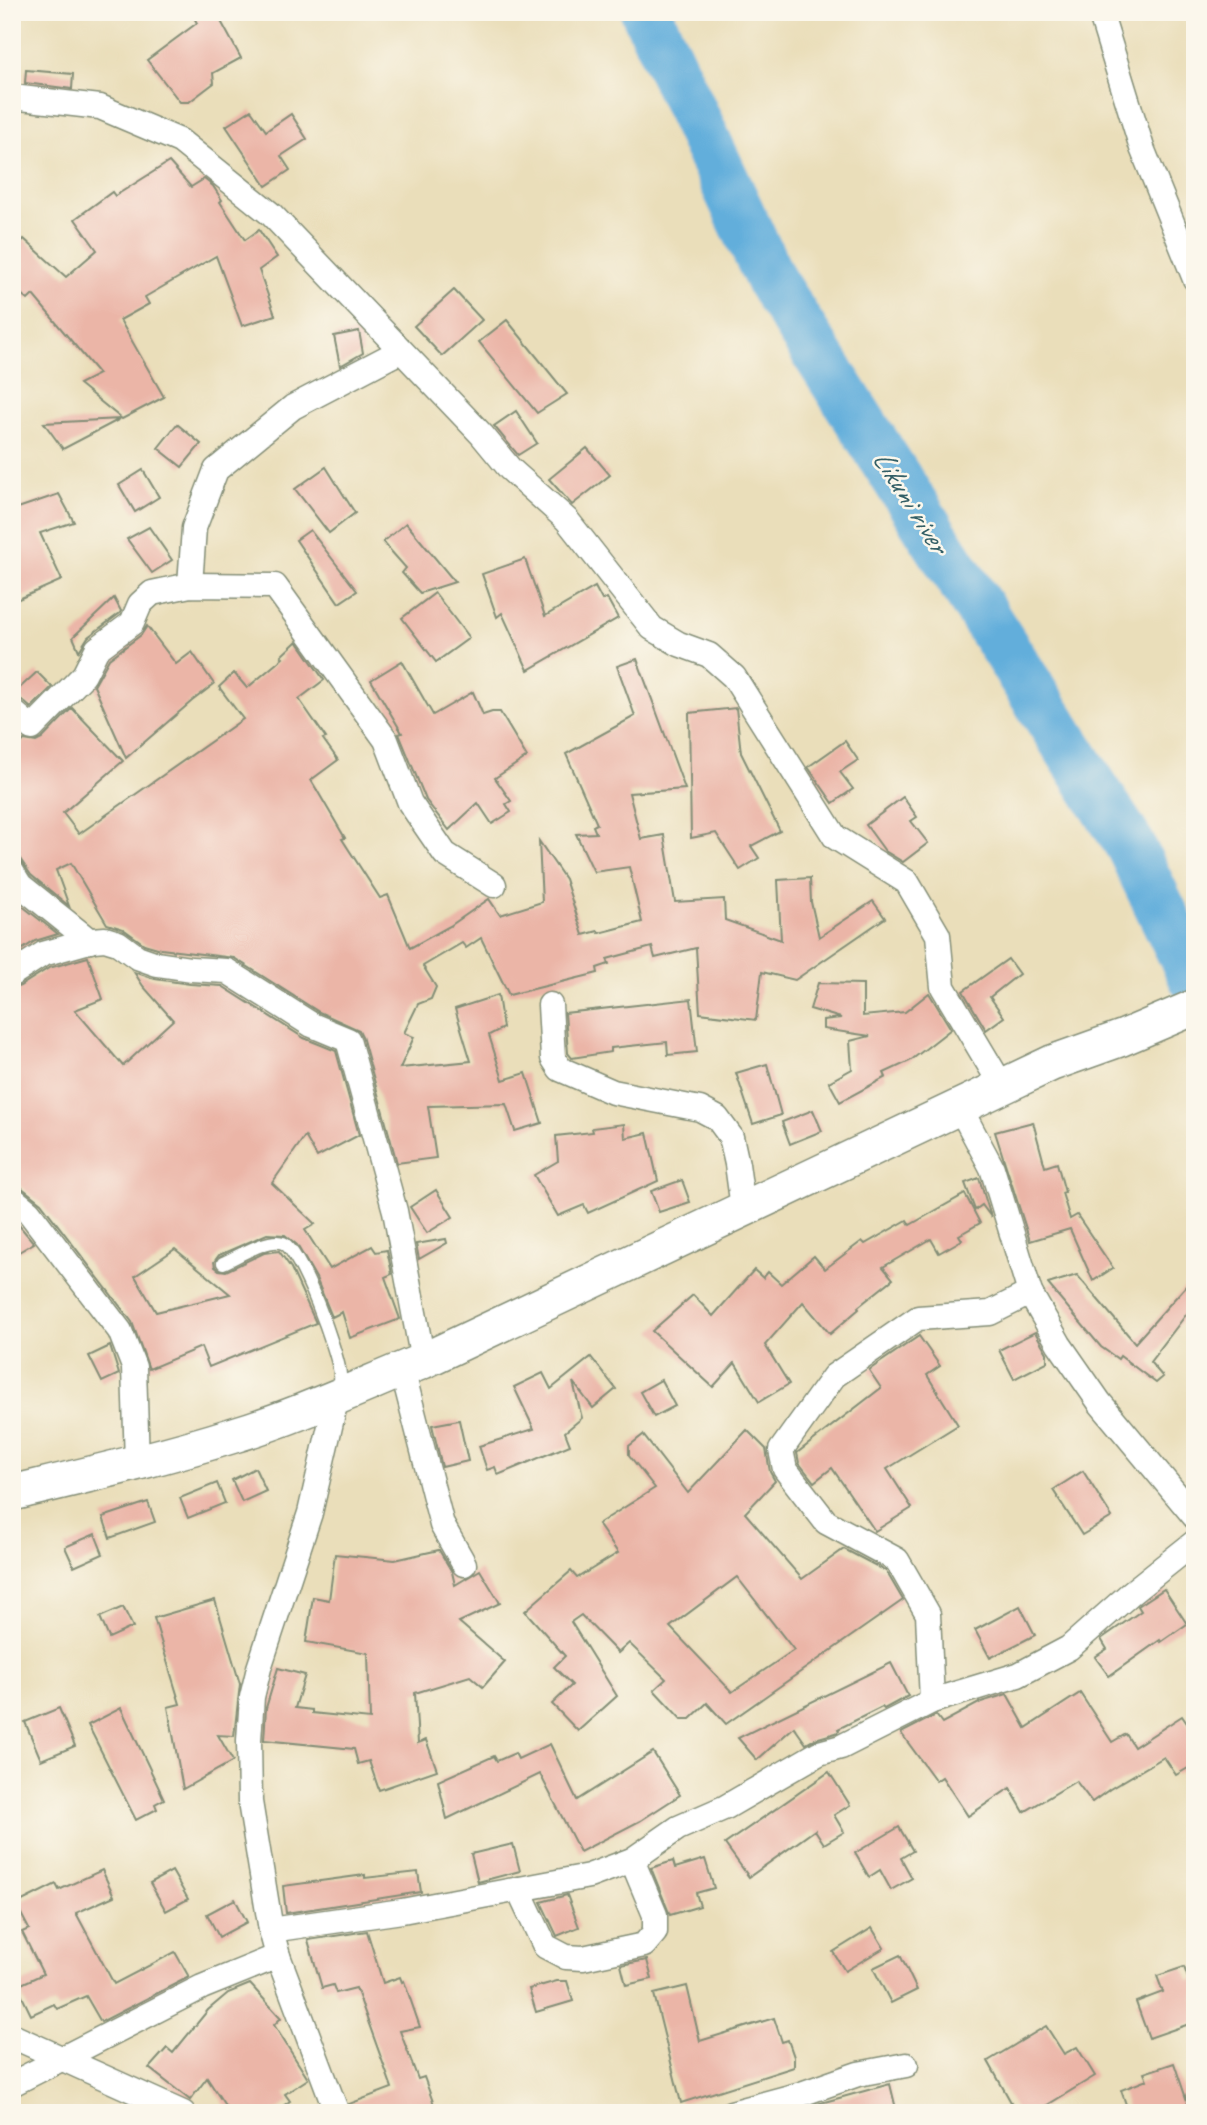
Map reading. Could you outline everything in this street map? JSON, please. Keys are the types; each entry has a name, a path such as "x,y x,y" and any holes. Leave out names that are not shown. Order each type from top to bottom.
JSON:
{"street":[{"path":"1101,12 1142,148 1195,279"},
{"path":"12,97 100,107 180,141 272,215 482,435 510,469 567,520 652,628 679,644 709,655 734,677 835,837 907,881 938,935 943,987 1002,1086"},
{"path":"190,585 194,528 216,470 293,407 400,351"},
{"path":"12,711 32,728 84,675 97,649 132,623 140,604 152,593 190,585 275,586 386,740 410,803 445,854 494,885"},
{"path":"12,872 20,885 90,941"},
{"path":"12,974 43,954 105,939 118,943 137,957 157,964 227,971 312,1025 348,1040 395,1211 412,1365 442,1525 464,1564"},
{"path":"550,1005 553,1058 560,1069 613,1092 700,1109 717,1118 731,1138 743,1208"},
{"path":"12,1493 137,1463 237,1435 337,1396 412,1365 1052,1063 1189,1010"},
{"path":"960,1106 992,1168 1030,1293 1059,1344 1100,1403 1195,1517"},
{"path":"12,1198 29,1212 120,1331 134,1367 137,1463"},
{"path":"932,1701 928,1614 897,1560 826,1522 785,1469 781,1450 834,1376 918,1318 990,1313 1030,1293"},
{"path":"337,1396 310,1513 259,1668 252,1697 249,1741 250,1802 271,1930 278,1956 337,2113"},
{"path":"271,1930 402,1911 589,1876 632,1860 678,1828 726,1807 819,1753 841,1747 932,1701 1018,1675 1069,1648 1131,1593 1195,1542"},
{"path":"518,1889 545,1946 566,1957 583,1958 644,1945 655,1932 655,1914 632,1860"},
{"path":"12,2084 202,1987 278,1956"},
{"path":"12,2035 183,2113"},
{"path":"731,2113 801,2094 858,2074 906,2065"}],"lane":[{"path":"223,1263 269,1242 281,1241 289,1246 308,1280 334,1346 340,1375 337,1396"}],"building":[{"path":"191,12 216,12 241,58 213,73 214,83 189,102 180,102 147,60 197,23"},
{"path":"26,70 73,74 72,89 25,83"},
{"path":"251,110 266,131 291,114 307,139 281,156 290,170 266,186 226,126"},
{"path":"169,162 191,187 204,179 213,186 222,200 220,202 245,240 259,230 277,257 259,270 275,315 242,326 216,256 145,297 149,304 120,320 164,397 122,419 79,384 99,374 33,295 28,300 12,286 12,252 24,239 66,277 97,250 75,219 112,192 115,196"},
{"path":"454,290 482,320 442,356 414,326"},
{"path":"507,320 567,394 537,413 479,342"},
{"path":"359,331 363,353 340,366 334,336"},
{"path":"516,411 537,443 518,455 494,426"},
{"path":"120,419 63,449 44,423"},
{"path":"177,424 201,444 182,467 158,448"},
{"path":"587,448 610,475 572,505 549,479"},
{"path":"326,467 355,513 329,533 295,489"},
{"path":"143,470 159,497 135,512 119,485"},
{"path":"59,494 74,522 40,533 62,580 12,602 12,510"},
{"path":"406,523 455,582 420,593 402,573 406,568 383,542"},
{"path":"149,527 172,560 152,573 127,539"},
{"path":"310,530 357,591 339,603 296,540"},
{"path":"525,559 545,616 595,587 602,600 607,598 618,618 528,670 502,613 497,617 482,574"},
{"path":"435,593 469,638 436,662 402,618"},
{"path":"114,598 120,613 88,637 79,651 73,637"},
{"path":"147,626 176,664 192,652 214,684 126,758 94,686 109,659 141,635"},
{"path":"297,641 324,680 299,699 338,760 311,780 345,838 342,839 380,898 388,895 410,948 450,926 489,899 500,915 542,902 539,841 565,879 583,935 642,922 629,867 594,872 576,834 596,833 593,826 597,824 566,754 635,716 617,666 637,659 685,789 629,793 641,839 664,835 675,902 724,899 725,920 781,940 778,880 810,878 811,902 819,937 873,901 885,918 795,980 762,972 756,1020 700,1013 696,948 655,958 652,947 607,959 609,964 597,968 598,973 509,995 481,938 466,948 462,943 423,966 436,987 431,999 418,1004 404,1033 414,1037 400,1068 471,1061 455,1009 498,995 503,1028 489,1035 503,1080 526,1073 542,1123 515,1131 506,1104 428,1106 436,1158 397,1163 359,1030 319,1012 234,958 161,949 144,944 123,929 107,924 71,863 56,870 69,906 31,875 20,859 12,857 12,754 24,740 36,742 42,739 72,708 123,761 63,813 79,834 243,719 219,687 234,673 247,688 283,658 281,656"},
{"path":"402,661 433,715 473,692 483,715 500,712 527,757 495,778 511,801 506,804 511,812 492,824 478,803 449,830 426,800 399,734 402,733 371,680"},
{"path":"37,672 52,687 31,708 12,695"},
{"path":"736,708 741,753 780,831 751,846 759,858 740,870 716,833 691,838 689,713"},
{"path":"845,741 858,760 840,772 853,789 833,803 808,767"},
{"path":"903,797 917,817 911,821 928,843 903,862 885,851 866,825"},
{"path":"12,898 58,934 35,941 12,956"},
{"path":"88,957 103,999 75,1010 123,1066 173,1020 134,972 155,979 222,986 304,1038 336,1051 359,1135 317,1157 305,1136 272,1183 315,1224 305,1230 330,1269 372,1246 376,1252 387,1250 392,1274 385,1277 400,1319 350,1338 342,1312 332,1317 316,1278 297,1245 285,1235 267,1234 219,1255 214,1262 215,1267 226,1271 264,1253 279,1251 291,1268 316,1323 209,1367 201,1347 149,1369 132,1322 41,1203 12,1183 12,989 49,968","holes":["175,1249 230,1294 156,1312 135,1276"]},
{"path":"1008,959 1019,974 990,997 1004,1017 986,1030 963,991"},
{"path":"818,983 863,984 863,1016 905,1012 929,993 951,1029 910,1061 884,1073 886,1077 840,1102 829,1082 852,1069 850,1041 870,1036 823,1029 823,1020 841,1018 810,1009"},
{"path":"691,999 697,1052 668,1055 667,1042 611,1048 611,1052 572,1058 568,1053 565,1013"},
{"path":"767,1064 781,1115 753,1124 736,1073"},
{"path":"813,1110 822,1131 790,1144 782,1122"},
{"path":"1033,1122 1045,1167 1057,1163 1070,1219 1077,1215 1113,1268 1093,1281 1070,1229 1030,1241 995,1132"},
{"path":"624,1124 625,1138 647,1133 658,1181 588,1213 584,1205 558,1216 534,1175 558,1161 556,1136 593,1132 592,1128"},
{"path":"979,1178 991,1217 982,1205 975,1210 965,1183"},
{"path":"682,1180 690,1202 659,1212 651,1191"},
{"path":"436,1190 453,1217 427,1233 410,1207"},
{"path":"965,1194 980,1223 959,1235 962,1240 939,1253 931,1239 883,1267 893,1279 830,1334 803,1302 765,1345 789,1384 759,1402 735,1363 713,1387 652,1331 693,1295 713,1316 754,1270 763,1278 768,1272 781,1284 814,1256 825,1269 862,1241 865,1244 907,1220 910,1225"},
{"path":"12,1217 34,1243 12,1256"},
{"path":"446,1239 447,1243 419,1259 416,1244"},
{"path":"1077,1275 1135,1343 1186,1286 1195,1294 1195,1303 1150,1362 1163,1377 1156,1383 1120,1356 1118,1359 1101,1347 1048,1284"},
{"path":"1035,1332 1047,1353 1047,1362 1014,1379 999,1350"},
{"path":"919,1336 940,1366 927,1375 958,1425 887,1469 912,1508 875,1531 832,1468 814,1482 799,1463 797,1453 881,1388 869,1370"},
{"path":"110,1346 119,1374 102,1382 89,1356"},
{"path":"591,1357 616,1389 593,1408 573,1382 582,1418 565,1432 570,1445 498,1475 495,1467 487,1470 479,1446 534,1429 514,1387 543,1373 551,1389"},
{"path":"661,1380 675,1406 654,1417 640,1392"},
{"path":"459,1420 468,1461 442,1467 432,1425"},
{"path":"747,1430 766,1449 770,1472 775,1481 745,1513 802,1579 844,1549 886,1571 903,1600 726,1724 707,1703 690,1719 681,1719 654,1690 666,1679 629,1643 618,1653 581,1615 571,1622 617,1696 578,1731 552,1704 572,1685 554,1667 565,1656 525,1611 571,1571 577,1578 618,1553 598,1524 655,1488 629,1455 629,1446 643,1435 688,1493","holes":["737,1577 794,1650 732,1692 670,1627"]},
{"path":"255,1468 266,1491 242,1502 232,1480"},
{"path":"1083,1471 1112,1517 1082,1535 1053,1490"},
{"path":"217,1483 225,1503 188,1518 180,1498"},
{"path":"148,1502 155,1522 110,1538 103,1517"},
{"path":"95,1534 103,1554 74,1567 65,1547"},
{"path":"439,1550 452,1572 455,1585 480,1570 500,1603 459,1622 505,1662 483,1687 470,1676 415,1693 418,1743 426,1740 437,1770 379,1790 369,1761 358,1764 354,1749 264,1740 266,1708 278,1668 305,1675 295,1708 312,1710 312,1713 370,1719 368,1653 306,1642 313,1597 329,1600 335,1554 395,1560"},
{"path":"1164,1589 1187,1624 1109,1676 1095,1657 1107,1649 1101,1639 1141,1611 1138,1606"},
{"path":"215,1600 240,1684 234,1736 218,1735 233,1761 183,1789 168,1707 180,1704 154,1618"},
{"path":"1020,1606 1035,1635 990,1658 975,1630"},
{"path":"123,1607 133,1627 109,1638 100,1617"},
{"path":"891,1663 908,1696 838,1729 836,1733 806,1744 794,1727 757,1760 738,1738"},
{"path":"1080,1693 1112,1742 1126,1734 1134,1747 1182,1716 1195,1735 1195,1764 1176,1775 1164,1757 1092,1802 1076,1781 1024,1812 1010,1788 968,1816 942,1777 936,1781 901,1733 936,1715 942,1723 981,1702 1007,1694 1026,1728"},
{"path":"59,1708 75,1746 41,1760 25,1722"},
{"path":"121,1708 164,1799 155,1804 157,1809 136,1820 88,1725"},
{"path":"550,1744 577,1800 653,1752 680,1795 640,1821 580,1852 540,1774 447,1819 438,1781 494,1756 497,1761 515,1753 518,1759"},
{"path":"829,1772 850,1805 834,1815 844,1832 824,1844 815,1830 749,1877 725,1844"},
{"path":"899,1827 913,1851 901,1858 912,1878 891,1890 880,1870 869,1877 855,1853"},
{"path":"513,1844 520,1871 478,1882 471,1854"},
{"path":"705,1859 714,1888 696,1893 700,1906 670,1915 651,1868 673,1861 675,1868"},
{"path":"102,1870 114,1896 76,1913 114,1984 175,1952 189,1977 101,2022 86,1996 57,2009 54,2004 31,2015 17,1986 43,1974 22,1932 29,1929 16,1904 56,1884 59,1890"},
{"path":"172,1871 188,1899 166,1911 150,1883"},
{"path":"418,1872 421,1892 286,1913 283,1886 365,1875 365,1878"},
{"path":"567,1895 579,1927 557,1936 541,1902"},
{"path":"235,1899 247,1922 219,1937 207,1914"},
{"path":"872,1928 884,1948 845,1971 833,1952"},
{"path":"367,1931 383,1983 400,1977 402,1982 404,1981 420,2027 400,2031 418,2079 424,2077 437,2113 352,2113 349,2104 392,2088 356,1988 336,1993 333,1985 322,1988 308,1940"},
{"path":"900,1955 917,1990 891,2003 873,1968"},
{"path":"647,1960 652,1979 626,1985 621,1965"},
{"path":"1184,1967 1189,1981 1195,1979 1195,2022 1149,2038 1136,2002 1163,1992 1157,1976"},
{"path":"567,1981 573,2001 536,2012 529,1989"},
{"path":"250,1984 281,2018 274,2025 308,2079 285,2094 290,2101 273,2113 230,2113 207,2078 190,2100 149,2068 167,2048 173,2053 208,2010 228,1993"},
{"path":"687,1986 700,2041 774,2018 782,2042 788,2040 794,2057 794,2067 681,2103 654,1994"},
{"path":"1046,2026 1064,2054 1077,2047 1095,2076 1034,2113 1017,2113 988,2061"},
{"path":"1174,2063 1191,2113 1129,2113 1121,2090 1147,2080 1144,2073"},
{"path":"890,2084 897,2113 811,2113 810,2106"}],"waterway":[{"name":"Likuni river","path":"646,12 771,281 1130,845 1195,980"}]}
